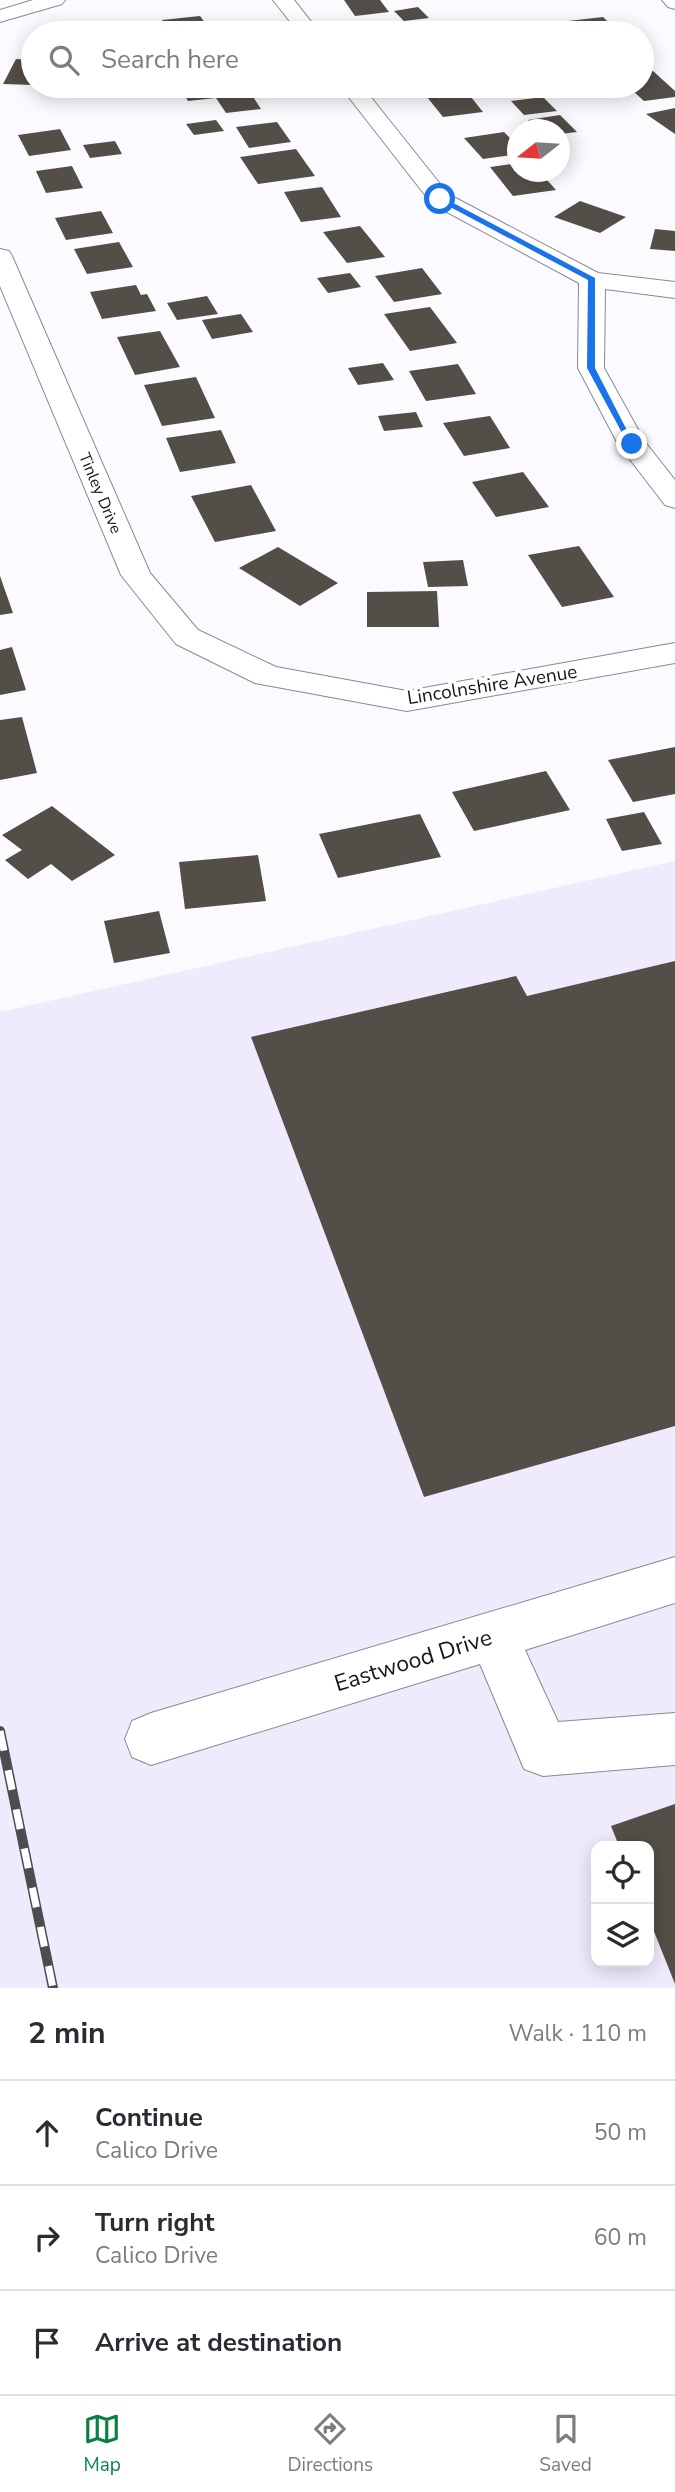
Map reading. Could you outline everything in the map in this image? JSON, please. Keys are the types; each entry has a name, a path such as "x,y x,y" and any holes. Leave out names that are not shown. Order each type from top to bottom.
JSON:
{"street":[{"path":"0,16 55,0"},
{"path":"284,0 301,21"},
{"path":"360,98 440,199 592,279 675,290"},
{"name":"Tinley Drive","path":"0,256 136,575 187,637 267,676"},
{"path":"592,279 591,368 632,444 675,499"},
{"name":"Lincolnshire Avenue","path":"267,676 407,701 675,653"},
{"name":"Eastwood Drive","path":"150,1739 675,1580"},
{"path":"493,1636 543,1750 675,1739"}],"shaded area":[{"path":"675,861 675,1988 0,1988 0,1012"}],"building":[{"path":"344,0 380,0 389,12 355,16"},
{"path":"418,7 429,18 404,21 394,11"},
{"path":"200,16 204,21 163,21"},
{"path":"603,17 607,21 568,21"},
{"path":"16,59 21,59 21,85 3,84"},
{"path":"654,72 675,91 675,97 644,101 641,98 654,98"},
{"path":"186,98 216,98 188,101"},
{"path":"216,98 254,98 261,109 226,113"},
{"path":"428,98 472,98 483,112 443,117"},
{"path":"544,98 557,111 524,115 511,101"},
{"path":"675,108 675,134 646,114"},
{"path":"560,115 564,119 534,119"},
{"path":"216,120 224,131 194,135 186,124"},
{"path":"277,122 291,142 249,148 236,127"},
{"path":"60,129 71,150 29,156 18,135"},
{"path":"504,132 507,135 507,156 483,159 464,138"},
{"path":"115,141 122,154 90,158 83,145"},
{"path":"296,149 315,176 258,184 240,157"},
{"path":"507,165 507,182 549,182 556,190 513,196 490,167"},
{"path":"72,166 83,188 46,193 36,171"},
{"path":"322,187 341,217 301,222 284,192"},
{"path":"580,201 626,217 600,233 554,217"},
{"path":"101,211 113,233 66,240 55,218"},
{"path":"360,226 385,257 347,263 323,232"},
{"path":"655,229 675,231 675,251 650,249"},
{"path":"119,242 133,267 87,274 74,249"},
{"path":"422,268 442,294 394,302 375,276"},
{"path":"350,273 361,287 328,293 317,278"},
{"path":"136,285 141,295 147,294 156,311 102,319 90,292"},
{"path":"207,296 218,314 177,320 167,303"},
{"path":"430,307 457,343 410,351 384,314"},
{"path":"241,314 253,332 212,339 202,320"},
{"path":"160,331 180,367 135,375 117,337"},
{"path":"383,363 394,380 358,385 348,368"},
{"path":"458,364 476,394 426,401 409,371"},
{"path":"196,377 215,418 162,426 144,385"},
{"path":"416,412 423,427 384,431 378,416"},
{"path":"490,416 510,448 464,456 443,423"},
{"path":"221,430 236,463 180,472 166,438"},
{"path":"523,472 549,507 496,517 472,482"},
{"path":"251,485 276,531 215,542 191,496"},
{"path":"579,546 614,597 562,607 528,555"},
{"path":"278,547 338,583 300,606 239,568"},
{"path":"463,560 468,586 428,587 423,562"},
{"path":"0,576 13,613 0,615"},
{"path":"437,591 439,627 367,627 367,592"},
{"path":"12,647 26,690 0,695 0,650"},
{"path":"22,717 37,773 0,780 0,720"},
{"path":"675,747 675,794 633,802 608,760"},
{"path":"546,771 570,810 474,831 452,792"},
{"path":"52,806 115,855 72,881 51,864 28,879 5,860 22,850 2,835"},
{"path":"644,812 662,844 622,851 606,819"},
{"path":"420,814 441,857 338,878 319,834"},
{"path":"258,855 266,901 185,909 179,862"},
{"path":"159,911 170,953 114,963 104,921"},
{"path":"675,961 675,1426 424,1497 251,1037 516,976 527,996"},
{"path":"675,1804 675,1984 654,1932 654,1841 617,1841 611,1826"}],"railway":[{"path":"0,1731 53,1988"}],"route":[{"path":"440,199 592,279 591,368 632,444"}]}
